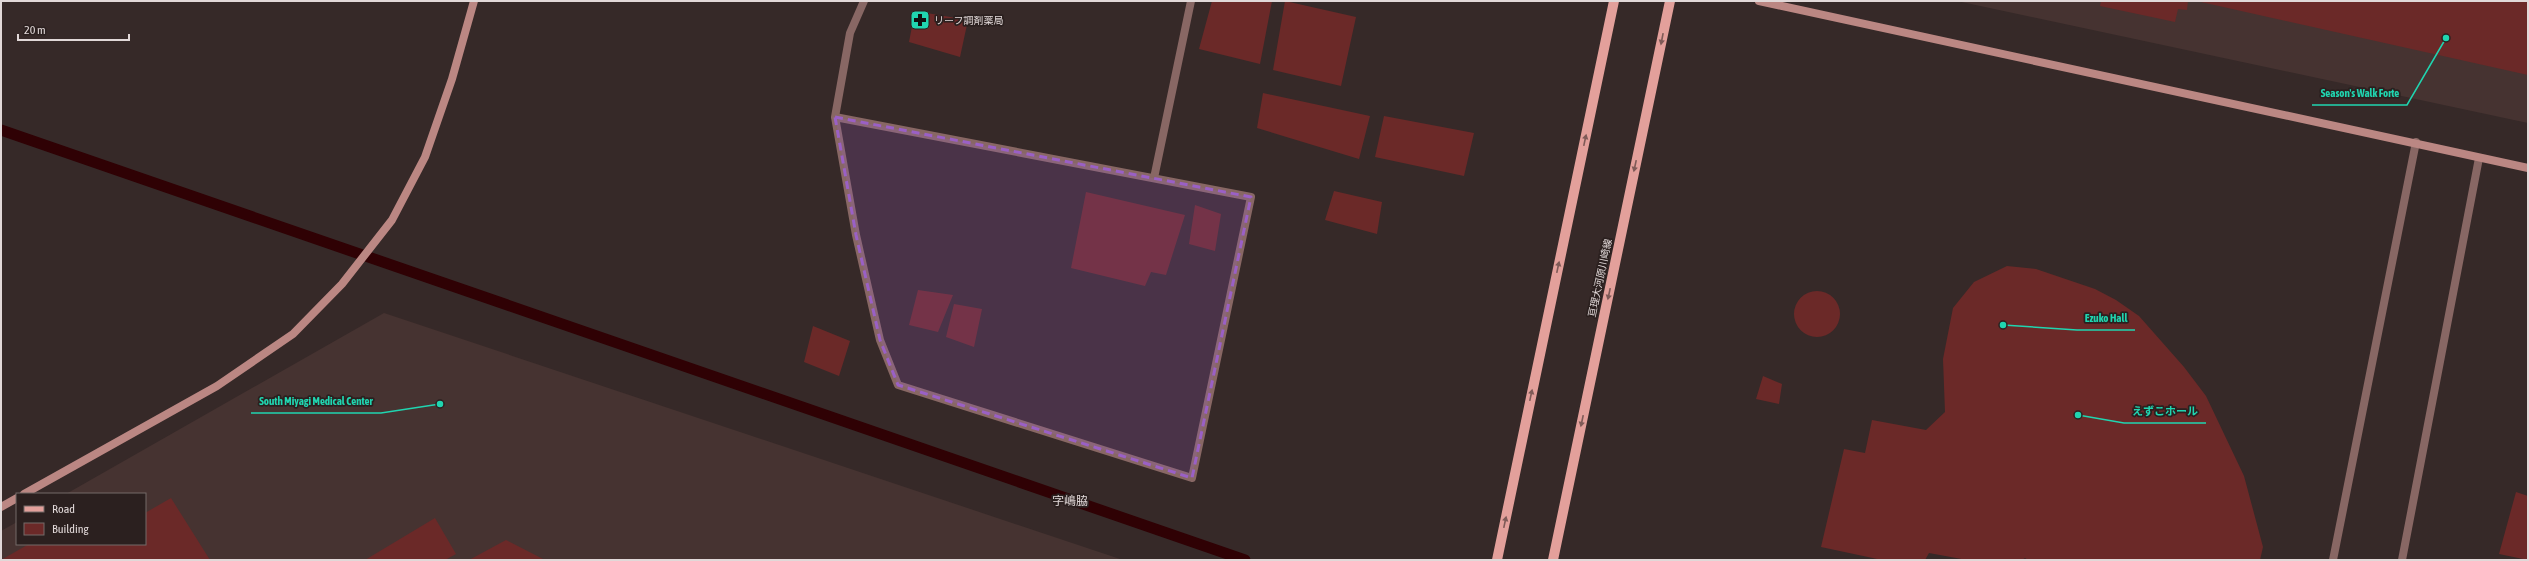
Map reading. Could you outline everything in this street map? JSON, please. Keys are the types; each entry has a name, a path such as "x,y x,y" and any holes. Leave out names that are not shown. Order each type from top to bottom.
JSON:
{"main road":[{"path":"1497,560 1614,1"},
{"name":"亘理大河原川崎線","path":"1553,560 1670,1"}],"street":[{"path":"26,493 217,386 292,334 342,284 392,220 425,157 452,79 474,1"},
{"path":"835,117 1251,197 1192,478 898,385 880,340 856,235 835,117 850,33 864,1"},
{"path":"1154,178 1191,1"},
{"path":"1759,1 2416,142 2479,158 2528,168"},
{"path":"2333,560 2416,142"},
{"path":"2402,560 2479,158"},
{"path":"1,507 16,499"}],"highlighted area":[{"path":"835,117 1251,197 1192,478 898,385 880,340 856,235"}],"shaded area":[{"path":"1957,1 2528,1 2528,123"},
{"path":"384,313 1123,560 1,560 1,531 16,523 16,545 146,545 146,493 68,493"}],"building":[{"path":"1212,1 1272,1 1260,64 1199,49"},
{"path":"1285,1 1356,17 1341,86 1273,70"},
{"path":"2101,1 2188,1 2187,10 2178,9 2175,22 2100,6"},
{"path":"2201,1 2528,1 2528,75 2201,2"},
{"path":"915,11 968,20 960,57 909,42"},
{"path":"1263,93 1370,116 1359,159 1257,128"},
{"path":"1384,116 1474,133 1464,176 1375,157"},
{"path":"1334,191 1382,202 1377,234 1325,220"},
{"path":"1086,192 1185,215 1166,275 1151,272 1145,286 1071,268"},
{"path":"1195,205 1221,214 1215,251 1189,244"},
{"path":"2007,266 2036,269 2095,289 2116,300 2139,316 2184,367 2206,396 2244,476 2263,547 2260,560 2028,560 2025,558 2022,560 1967,560 1929,553 1925,560 1882,560 1821,547 1844,449 1865,453 1872,420 1926,430 1945,412 1943,359 1953,308 1974,282"},
{"path":"918,290 953,295 938,332 909,325"},
{"path":"1813,291 1821,291 1830,295 1836,301 1840,314 1836,327 1830,333 1821,337 1813,337 1804,333 1798,327 1794,318 1794,310 1798,301 1804,295"},
{"path":"954,304 982,309 974,347 946,337"},
{"path":"813,326 850,341 839,376 804,362"},
{"path":"1763,376 1782,384 1779,404 1756,399"},
{"path":"2516,492 2528,496 2528,560 2499,554"},
{"path":"171,498 210,560 1,560 27,545 146,545 146,512"},
{"path":"435,518 456,554 445,560 365,560"},
{"path":"506,540 545,560 469,560"}],"waterway":[{"path":"1,130 1245,560"}],"place":[{"name":"リーフ調剤薬局","path":"920,20"},
{"name":"Season's Walk Forte","path":"2446,38"},
{"name":"Ezuko Hall","path":"2003,325"},
{"name":"South Miyagi Medical Center","path":"440,404"},
{"name":"えずこホール","path":"2078,415"}],"district":[{"name":"字嶋脇","path":"1070,501"}]}
